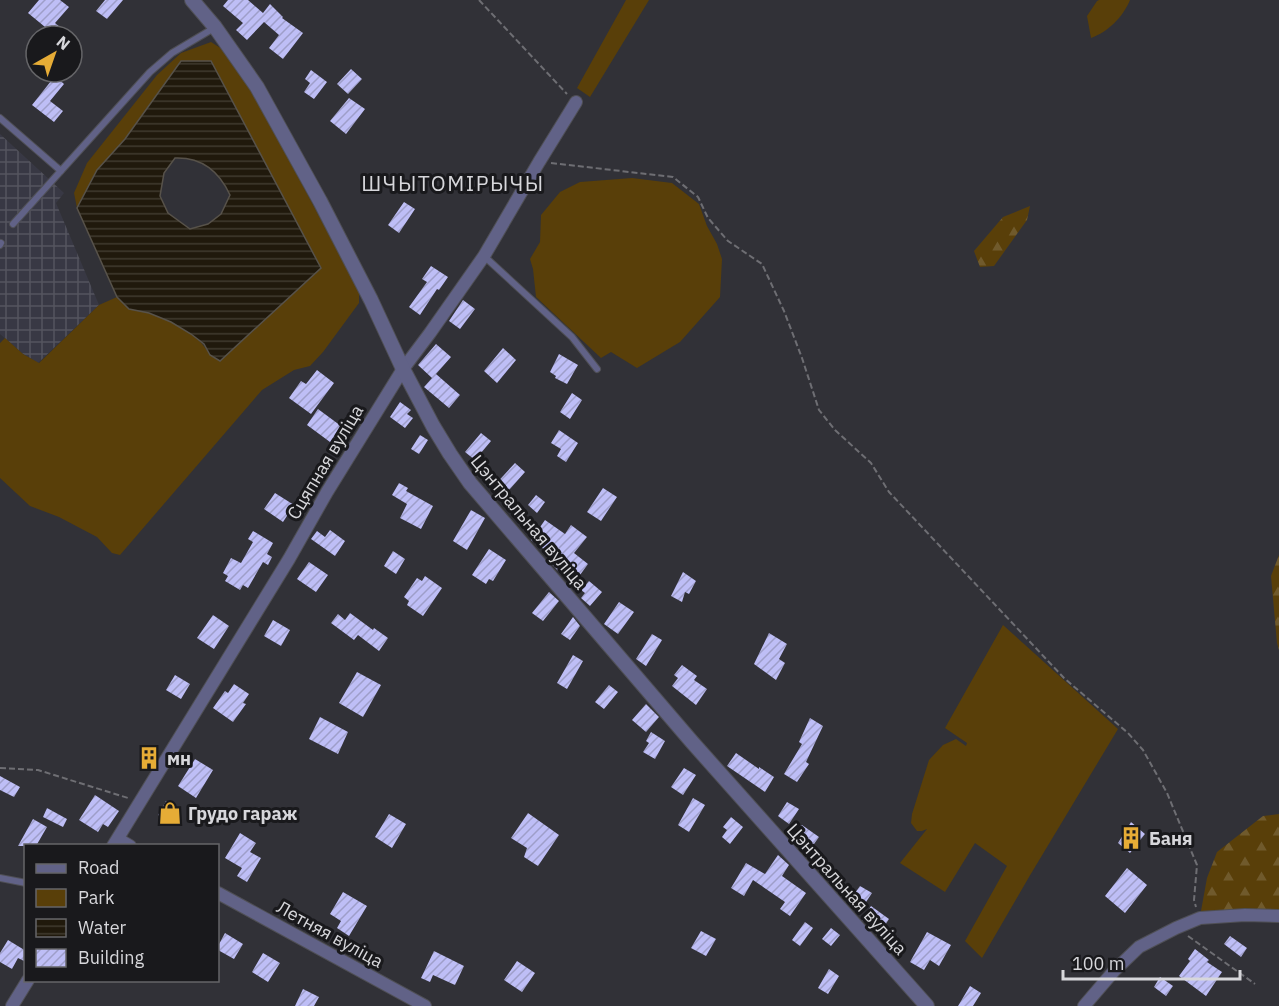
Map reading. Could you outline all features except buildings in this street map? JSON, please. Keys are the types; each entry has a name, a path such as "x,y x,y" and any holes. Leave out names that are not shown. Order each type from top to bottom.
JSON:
{"street":[{"name":"Цэнтральная вуліца","path":"192,0 215,27 263,97 320,201 433,426 470,483 692,742 927,1006"},
{"name":"Сцяпная вуліца","path":"115,842 284,568 327,492 403,369 484,256 576,102"},
{"name":"Летняя вуліца","path":"219,894 425,1006"},
{"path":"1084,1006 1114,971 1139,947 1176,928 1200,918 1245,915 1279,916"},
{"path":"12,1006 27,982"}],"lane":[{"path":"13,224 150,72 172,53 215,27"},
{"path":"0,118 60,171"},
{"path":"484,256 572,337 597,369"},
{"path":"0,878 24,883"}],"path":[{"path":"478,0 576,102"},
{"path":"539,162 673,177 698,197 708,218 728,241 762,264 787,320 819,410 834,430 871,463 889,492 1064,678 1128,733 1143,750 1167,793 1197,865 1194,900 1200,918"},
{"path":"0,768 38,770 140,801"},
{"path":"1176,928 1255,984"}],"shaded area":[{"path":"0,134 64,193 56,203 99,305 38,363 23,354 0,334"}],"green space":[{"path":"626,0 649,0 590,97 577,88"},
{"path":"1099,0 1130,0 1114,23 1091,38 1087,16"},
{"path":"211,42 222,49 249,85 359,291 359,303 310,366 294,370 262,390 120,555 112,553 97,537 59,517 30,506 0,478 0,343 5,338 23,354 39,363 99,305 117,297 129,308 158,316 184,328 199,340 210,355 321,268 211,61 125,139 97,170 77,208 74,193 87,163 157,75 181,53"},
{"path":"632,178 672,183 699,204 722,259 720,297 680,342 637,368 611,352 601,358 536,297 530,259 540,242 541,215 560,192 580,182"},
{"path":"1030,206 1027,220 994,266 980,267 974,251 1003,217"},
{"path":"1279,555 1279,650 1271,576"},
{"path":"1003,625 1118,729 982,958 965,941 1007,866 975,843 945,892 900,863 927,829 917,831 911,823 929,760 943,745 956,739 966,746 967,743 945,728"},
{"path":"1279,814 1279,909 1201,911 1207,878 1217,852 1263,816"}],"water":[{"path":"181,61 211,61 321,268 220,361 210,355 204,344 191,334 149,313 129,309 117,297 77,208 97,170 125,139","holes":["175,158 185,158 201,163 215,172 230,195 221,214 208,224 190,229 168,213 160,196 164,173"]}],"place":[{"name":"мн","path":"149,758"},
{"name":"Грудо гараж","path":"170,813"},
{"name":"Баня","path":"1131,838"}],"district":[{"name":"ШЧЫТОМІРЫЧЫ","path":"453,183"}]}
